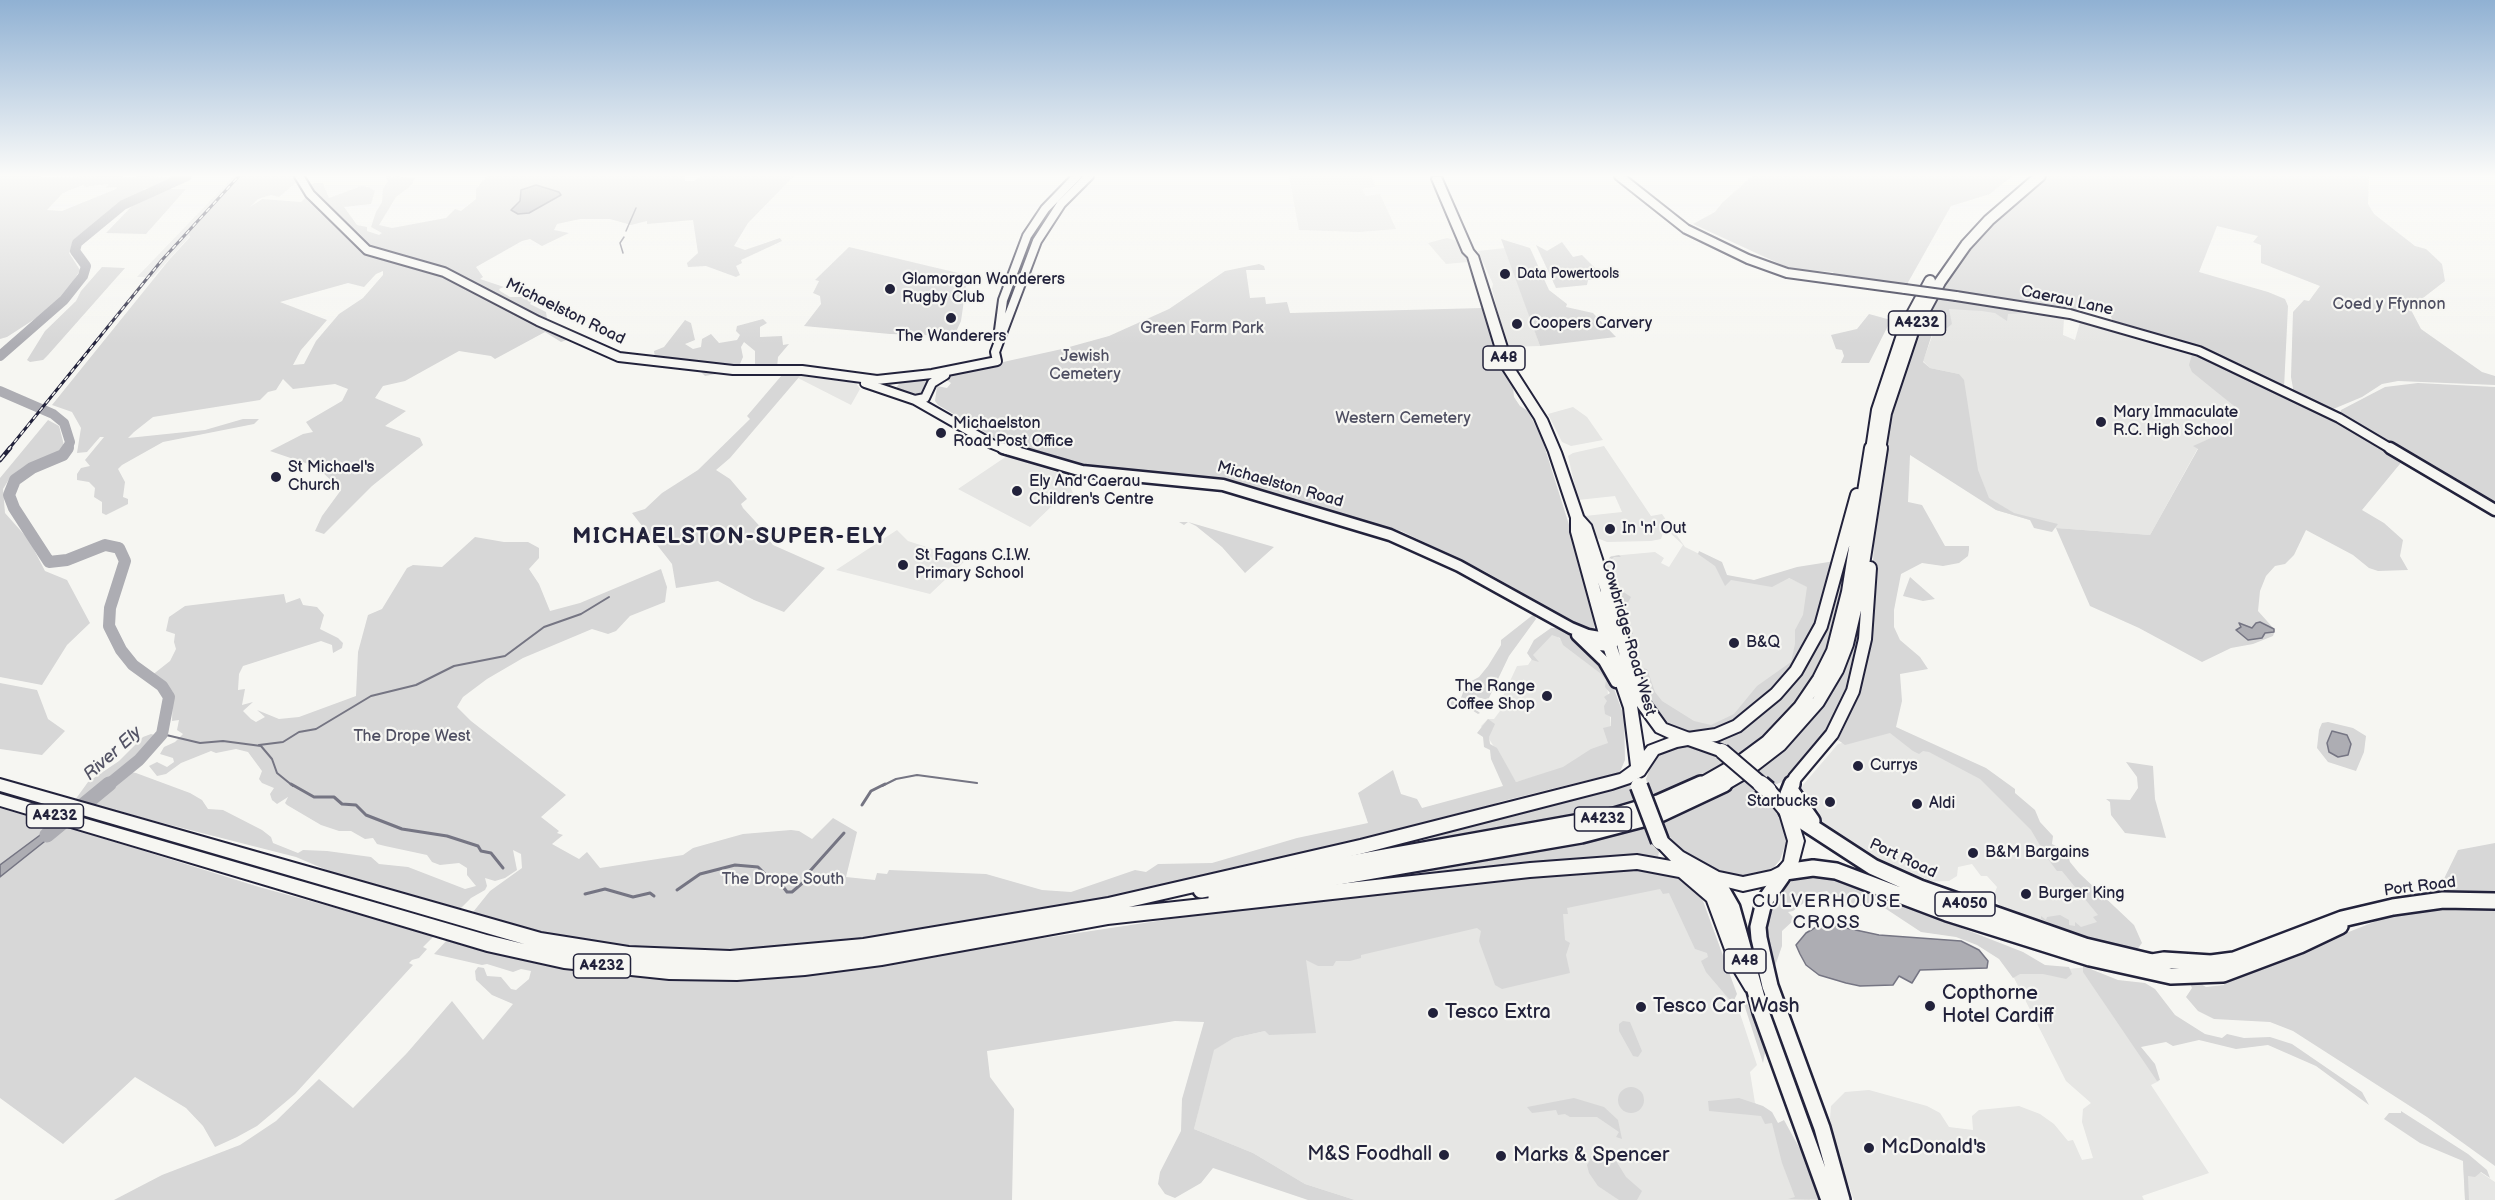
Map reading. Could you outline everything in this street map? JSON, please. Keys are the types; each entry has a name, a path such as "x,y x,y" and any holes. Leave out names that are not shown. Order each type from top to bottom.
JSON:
{"highway":[{"name":"Cowbridge Road West","path":"1459,232 1473,256 1507,366 1548,431 1577,519 1577,532 1613,641 1633,716 1639,769"},
{"name":"Cowbridge Road West","path":"1577,519 1585,525 1607,590 1613,641 1636,687 1652,716 1665,731 1688,739"},
{"path":"1688,739 1722,751 1768,790 1787,810 1796,841 1794,855 1785,872 1750,884 1734,884 1673,867 1636,862 1530,870 1108,911 1612,783 1625,779 1639,769 1653,750 1665,744 1688,739"},
{"path":"1639,769 1640,786 1660,841 1677,857 1706,875"},
{"name":"A4232","path":"6,787 115,826 488,943 564,960 625,968 737,972 805,967 882,957 1108,911"},
{"name":"A4232","path":"0,800 115,826"},
{"path":"1673,867 1695,879 1713,897 1737,961 1752,985"}],"main road":[{"name":"A4232","path":"1108,911 1595,821 1658,803 1724,772 1751,754 1788,721 1815,687 1830,658 1848,592 1877,410 1891,362 1918,302 1958,243 1968,232"},
{"name":"A4232","path":"1108,911 1581,835 1658,815 1709,793 1745,772 1780,745 1810,714 1828,687 1843,657 1851,631 1886,412 1900,365 1926,304 1966,245 1978,232"},
{"path":"1688,739 1716,735 1737,726 1776,694 1804,659 1815,639 1827,606 1871,448"},
{"path":"1787,810 1788,795 1798,773 1838,725 1860,667 1867,619 1872,510"},
{"path":"1791,791 1818,832"},
{"name":"Port Road","path":"1787,810 1873,867 1920,888 2085,946 2161,968"},
{"name":"Port Road","path":"1785,872 1813,868 1836,871 1947,913 2109,964 2223,974 2320,937 2351,919 2418,903 2495,901"},
{"name":"A48","path":"1785,872 1764,902 1758,927 1759,938 1770,986 1822,1128 1842,1200"},
{"name":"A48","path":"1706,875 1719,887 1732,908 1752,985 1794,1108 1829,1200"}],"street":[{"name":"Michaelston Road","path":"349,232 367,250 444,272 538,321 619,357 733,370 802,370 857,379 895,391 933,409 992,444 1045,463 1092,472 1217,484 1398,537 1459,566 1571,628 1590,644 1626,693"},
{"name":"Caerau Lane","path":"1692,232 1748,259 1787,273 2070,314 2199,351 2339,418 2495,510"},
{"path":"1029,233 1041,234 998,344 1000,312 1006,290 1029,233"},
{"path":"1006,290 1018,291"},
{"name":"Michaelston Road","path":"857,379 925,375 997,361 995,352 998,344"},
{"path":"933,409 927,395 932,382 950,371"},
{"path":"925,375 932,382"},
{"path":"895,391 893,385 899,378"},
{"path":"915,400 927,395"},
{"name":"Michaelston Road","path":"1571,628 1613,641"},
{"path":"1590,644 1613,641"}],"shaded area":[{"path":"180,232 194,232 153,277 137,277"},
{"path":"1447,238 1457,241 1468,262 1446,264 1428,243"},
{"path":"1506,248 1540,346 1507,347 1492,289 1493,284 1478,251"},
{"name":"Mary Immaculate R.C. High School","path":"1943,307 2056,316 2064,318 2063,335 2075,340 2080,322 2193,351 2217,391 2234,406 2236,415 2233,428 2194,446 2198,448 2150,535 2056,528 1996,510 1979,497 1959,374 1930,368 1923,361"},
{"path":"800,376 856,383 860,389 851,405 798,378"},
{"path":"1573,407 1587,417 1603,440 1571,446 1562,442 1548,414"},
{"path":"1604,446 1651,516 1662,514 1685,547 1720,564 1724,576 1766,582 1784,576 1818,591 1790,666 1738,716 1707,729 1656,703 1644,680 1637,655 1633,652 1619,599 1605,565 1611,556 1655,552 1664,558 1661,563 1669,567 1683,545 1669,532 1663,533 1661,539 1651,541 1607,542 1597,538 1585,516 1622,512 1615,496 1578,500 1568,456"},
{"name":"Ely And Caerau Children's Centre","path":"1007,456 1065,475 1073,493 1063,502 1054,504 1030,527 958,489"},
{"name":"St Fagans C.I.W. Primary School","path":"897,530 908,541 966,560 930,594 836,570"},
{"path":"2260,622 2274,629 2274,632 2265,633 2262,638 2248,640 2236,630 2241,627 2239,623 2252,628"},
{"path":"1552,633 1606,672 1612,741 1563,769 1516,782 1481,726 1488,719 1494,719 1500,711 1498,707 1517,666 1528,665 1532,659 1529,656"},
{"path":"1888,731 1983,778 2005,795 2111,924 2070,931 2026,919 2008,912 1999,904 1994,895 1997,887 1987,876 1981,876 1972,864 1958,867 1957,876 1949,881 1919,882 1876,862 1826,829 1809,811 1800,792 1803,785 1838,744"},
{"path":"2332,731 2347,735 2351,744 2348,755 2338,757 2329,752 2327,743"},
{"path":"55,824 64,826 0,877 0,865"},
{"path":"1666,878 1710,923 1757,1065 1750,1072 1755,1103 1768,1113 1810,1200 1355,1200 1305,1184 1253,1153 1194,1129 1213,1050 1234,1038 1265,1031 1305,960"},
{"path":"1818,926 1837,926 1879,935 1961,941 1979,950 1988,961 1987,968 1920,970 1912,983 1899,976 1893,985 1860,986 1846,983 1819,975 1806,965 1800,954 1796,945 1806,933"},
{"path":"2089,967 2159,1081 2151,1085 2209,1173 2142,1196 2144,1200 1854,1200 1834,1143 1830,1119 1831,1106 1845,1092 1869,1090 1927,1106 1940,1113 1949,1127 1973,1130 1972,1116 1979,1110 2019,1106 2040,1114 2054,1124 2068,1141 2073,1140 2082,1160 2093,1158 2082,1122 2083,1109 2091,1103 2066,1081 2012,974"},
{"path":"2463,1161 2495,1182 2495,1200 2465,1200"}],"green space":[{"path":"0,232 88,232 79,235 73,241 71,248 73,249 69,253 80,270 68,290 44,313 7,337 0,339"},
{"path":"107,232 148,232 146,234"},
{"path":"190,232 370,232 379,235 382,233 380,232 569,233 542,246 530,239 522,241 476,267 483,277 480,279 504,287 499,289 500,291 510,297 526,297 532,300 530,304 546,312 547,319 565,328 572,338 561,342 545,332 495,359 491,356 459,351 405,381 383,386 375,398 406,411 385,426 420,438 423,445 372,486 324,534 315,531 322,516 341,490 317,467 270,451 303,434 313,432 306,422 342,401 348,389 335,384 293,389 283,379 276,390 268,392 260,400 153,417 128,438 205,430 243,419 259,419 254,424 163,442 122,465 118,469 125,482 123,497 128,499 128,504 106,515 102,513 102,502 94,497 95,488 89,482 77,480 77,474 81,468 90,466 85,460 104,437 100,437 87,452 77,453 81,428 72,412 52,405 190,237","holes":["383,271 383,275 363,298 339,314 316,341 304,364 293,365 301,350 327,320 280,302 348,283 364,287 376,274"]},
{"path":"695,232 743,232 734,246 745,250 780,238 782,241 741,260 742,263 736,266 740,275 736,277 706,266 688,267 687,263 698,253"},
{"path":"1710,232 1936,232 1906,286 1835,276 1833,272 1791,269"},
{"path":"1982,232 2215,232 2199,272 2285,299 2288,306 2284,388 2240,367 2113,322 2110,314 2101,308 2088,307 2076,312 1939,291"},
{"name":"Coed y Ffynnon","path":"2242,232 2397,232 2415,246 2426,249 2442,264 2445,281 2410,308 2421,329 2482,372 2495,376 2495,385 2398,381 2382,384 2362,397 2331,410 2294,394 2291,377 2293,312 2304,300 2309,301 2320,286 2261,263 2261,245 2253,242 2258,236"},
{"path":"1501,239 1530,248 1549,290 1567,304 1566,307 1593,313 1616,337 1540,346"},
{"path":"1562,242 1573,257 1582,255 1598,271 1592,273 1594,280 1588,280 1587,285 1556,288 1536,245 1547,251"},
{"name":"Glamorgan Wanderers Rugby Club","path":"849,247 958,273 954,285 966,286 961,321 954,336 890,334 804,326 821,304 820,296 813,293 819,281 815,280"},
{"name":"Western Cemetery","path":"1259,264 1264,266 1265,270 1246,270 1250,298 1265,297 1266,304 1287,302 1290,313 1483,308 1496,360 1513,387 1514,397 1520,406 1528,411 1542,439 1570,528 1595,621 1594,628 1585,629 1486,572 1401,531 1224,479 1129,470 1149,472 1117,472 1060,464 1119,470 1064,462 1005,444 938,405 935,401 937,386 947,388 951,383 945,379 958,372 1109,336 1169,309 1225,271"},
{"path":"102,267 125,268 43,360 30,362 27,360 45,331 76,301 81,291"},
{"path":"1935,296 2010,306 2014,311 2026,313 2008,314 2007,321 1995,313 1949,309 1952,324 1947,328 1934,328 1923,362 1930,368 1959,374 1964,380 1978,470 1989,498 2014,513 2058,524 2052,532 2034,528 2030,520 1996,510 1910,455 1908,502 1922,505 1945,546 1969,546 1969,550 1968,556 1959,563 1943,566 1922,563 1901,574 1894,610 1894,627 1900,640 1920,657 1928,669 1900,674 1902,701 1896,727 1986,768 2015,789 2015,793 2035,810 2040,822 2053,836 2052,844 2067,852 2070,862 2079,873 2134,925 2142,943 2136,951 2091,940 2041,919 2041,916 2046,920 2047,917 2060,915 2069,920 2069,925 2075,926 2075,922 2081,927 2097,922 2093,917 2098,915 2062,871 2057,871 2044,854 2045,848 2041,847 2031,830 1980,779 1929,752 1923,751 1919,754 1913,751 1890,733 1845,745 1838,740 1850,714 1872,583 1875,521 1888,417 1904,360"},
{"path":"1869,314 1891,320 1869,363 1841,363 1844,356 1842,350 1836,349 1831,335 1857,329"},
{"path":"763,319 767,323 760,327 760,337 782,336 783,345 789,344 778,357 777,368 755,365 755,351 744,342 741,347 743,357 740,364 721,368 716,374 705,376 701,372 656,365 654,351 664,347 685,320 691,323 695,340 685,344 693,349 701,347 702,339 711,334 719,343 737,340 740,335 736,331 737,326"},
{"path":"2193,351 2339,421 2404,459 2362,510 2384,523 2403,540 2400,556 2408,570 2378,571 2369,568 2353,555 2306,530 2294,555 2285,564 2275,566 2266,576 2260,591 2258,611 2275,630 2273,636 2253,644 2231,648 2202,662 2139,628 2090,606 2056,528 2150,535 2198,449 2193,446 2233,428 2236,415 2234,406 2192,372 2189,365"},
{"path":"788,373 807,376 800,376 730,458 716,470 730,479 747,499 741,504 743,508 766,533 765,535 773,545 825,568 784,612 754,600 718,581 676,588 672,564 632,513 645,509 662,493 698,470 750,419 747,416 782,375 759,375"},
{"path":"926,378 930,382 924,395 915,397 896,388 901,381"},
{"path":"2418,383 2495,387 2495,508 2339,416 2341,410 2385,387"},
{"path":"48,420 59,426 64,445 60,451 23,467 11,476 3,489 5,513 29,540 45,571 67,580 90,623 67,645 42,685 0,677 0,478"},
{"path":"1188,522 1274,547 1245,573 1222,547"},
{"path":"1852,525 1844,590 1830,646 1808,689 1777,726 1741,756 1719,742 1801,671"},
{"path":"475,537 504,542 528,542 539,548 539,558 529,569 539,584 550,611 580,603 661,569 667,587 665,602 630,616 616,631 608,634 592,629 523,658 487,679 463,697 457,707 471,721 566,795 541,817 559,831 557,833 563,835 552,844 579,859 587,852 600,868 683,855 693,848 743,834 791,830 799,831 812,839 833,818 857,832 846,877 875,880 877,873 887,874 889,870 986,874 1042,890 1071,892 1135,870 1146,872 1158,864 1212,863 1297,838 1368,823 1358,793 1393,770 1401,794 1417,799 1422,808 1503,786 1491,759 1490,750 1484,747 1483,737 1477,733 1488,719 1495,724 1489,737 1490,744 1497,748 1516,782 1563,767 1591,749 1608,743 1603,728 1611,726 1611,717 1605,714 1604,706 1607,701 1604,697 1610,693 1605,687 1606,680 1600,673 1563,645 1560,638 1552,635 1533,655 1539,662 1532,660 1527,653 1534,640 1551,628 1560,628 1576,638 1595,655 1610,678 1624,716 1625,760 1619,774 1499,802 1476,813 1136,892 895,936 778,951 656,951 561,938 469,917 490,891 522,868 521,854 513,850 517,870 495,881 485,878 487,886 485,890 471,898 457,912 355,882 296,857 92,805 116,780 130,772 136,773 190,793 202,800 208,809 223,810 262,830 271,837 273,843 298,853 303,850 327,851 371,857 379,864 408,867 465,889 476,886 467,875 467,868 459,863 440,865 432,862 427,855 377,844 373,838 365,839 351,831 339,831 321,825 287,805 285,803 288,797 277,804 272,800 270,794 274,788 262,783 259,779 262,771 248,752 236,749 216,753 211,751 181,763 166,774 157,776 149,766 157,762 167,767 174,762 173,758 160,754 164,747 175,742 183,734 177,730 179,720 172,721 173,692 151,676 170,661 176,649 175,634 166,631 169,617 185,606 284,594 286,603 300,598 303,605 317,607 324,615 320,629 338,638 343,643 342,648 333,653 332,645 321,641 243,666 239,674 238,690 245,689 242,705 253,702 243,711 251,719 256,722 265,717 257,710 279,719 299,717 356,696 358,652 368,615 382,609 407,568 413,565 442,567"},
{"path":"1699,551 1722,562 1727,575 1754,580 1797,567 1835,561 1811,640 1776,689 1728,727 1691,732 1663,722 1655,713 1636,667 1647,669 1655,692 1662,701 1694,721 1711,725 1734,714 1757,686 1791,662 1795,630 1803,615 1807,587 1789,578 1772,587 1731,580 1725,586 1715,566 1698,554"},
{"path":"1619,555 1621,557 1614,557 1607,563 1616,587 1631,597 1625,608 1633,634 1629,634 1626,630 1618,606 1619,598 1609,582 1608,577 1611,575 1605,565 1610,557"},
{"path":"1910,577 1935,599 1923,601 1903,596"},
{"path":"1862,603 1861,642 1854,675 1833,723 1782,782 1774,785 1758,770 1822,701"},
{"path":"1534,614 1536,619 1509,656 1488,700 1477,697 1471,705 1480,713 1464,705 1449,705 1451,700 1461,698 1466,684 1479,677 1488,666 1501,645 1501,640"},
{"path":"0,683 37,690 48,719 65,731 42,755 0,749"},
{"path":"2328,722 2353,728 2366,736 2364,752 2356,771 2328,762 2317,748 2319,730 2322,723"},
{"path":"155,735 154,740 126,767 92,794 79,801 75,800 88,782 119,761 143,737"},
{"path":"1684,746 1711,752 1730,763 1697,781 1652,800 1646,779 1653,760 1667,750"},
{"path":"2126,762 2153,766 2155,799 2166,838 2125,833 2111,815 2110,802 2106,799 2130,800 2138,788 2137,777"},
{"path":"1745,777 1776,810 1783,825 1786,843 1780,860 1774,867 1756,876 1740,877 1711,870 1684,854 1666,838 1658,819"},
{"path":"1630,784 1635,802 1617,808 1399,849 1361,853"},
{"path":"0,808 28,816 55,824 0,865"},
{"path":"64,826 259,887 435,935 423,947 427,949 419,958 409,963 413,965 295,1094 257,1126 215,1147 203,1126 186,1108 135,1077 63,1144 0,1098 0,877"},
{"path":"1644,826 1659,852 1658,857 1636,855 1384,878 1409,870 1417,871 1420,868"},
{"path":"2495,843 2495,895 2437,893 2458,850"},
{"path":"1622,866 1677,875 1699,890 1737,994 1734,1000 1729,999 1706,972 1701,961 1708,957 1707,953 1695,949 1669,893 1663,894 1660,889 1567,908 1568,914 1563,914 1565,940 1570,943 1566,955 1570,973 1502,989 1495,985 1479,941 1481,931 1477,928 1361,955 1361,958 1350,961 1336,961 1333,966 1318,966 1306,960 1316,1033 1269,1035 1265,1031 1234,1038 1214,1050 1194,1129 1253,1153 1305,1184 1355,1200 1308,1200 1213,1168 1201,1183 1175,1198 1165,1194 1158,1184 1160,1172 1181,1131 1182,1099 1204,1022 1175,1021 987,1051 990,1077 1014,1109 1012,1200 114,1200 162,1175 240,1145 276,1121 319,1079 353,1108 407,1053 452,1001 483,1040 513,1004 492,995 476,980 475,971 478,967 484,968 487,976 501,977 511,989 516,990 529,979 531,971 521,969 513,972 487,964 482,965 434,954 448,939 577,969 628,975 674,978 811,973 1244,908"},
{"path":"1804,875 1829,876 1873,891 1875,894 2023,952 2045,965 2069,967 2072,974 2066,979 2043,974 2020,974 2013,978 1999,959 1977,945 1956,937 1921,932 1877,903 1852,907 1841,906 1827,891 1817,893 1793,911 1788,912 1795,919 1782,931 1782,946 1773,972 1764,949 1765,918 1783,886"},
{"path":"2495,908 2495,1166 2427,1117 2293,1031 2270,1022 2214,1019 2198,1011 2186,997 2192,988 2190,984 2201,984 2206,987 2224,985 2225,981 2384,918 2423,911"},
{"path":"2083,966 2118,980 2145,983 2155,989 2175,1015 2205,1034 2222,1038 2227,1034 2244,1038 2270,1037 2292,1044 2362,1092 2369,1105 2316,1066 2268,1045 2236,1049 2199,1040 2173,1046 2166,1042 2141,1047 2155,1064 2160,1080 2157,1081 2083,972"},
{"path":"1745,1000 1762,1030 1766,1048 1763,1063 1743,1001"},
{"path":"1623,1021 1630,1022 1642,1051 1638,1057 1633,1056 1619,1031 1619,1024"},
{"path":"1631,1087 1640,1091 1644,1100 1640,1109 1631,1113 1622,1109 1618,1100 1622,1091"},
{"path":"1574,1098 1604,1107 1618,1120 1622,1139 1616,1137 1619,1132 1597,1117 1558,1115 1556,1110 1532,1113 1527,1107"},
{"path":"1739,1098 1763,1106 1772,1112 1778,1123 1784,1120 1817,1180 1824,1200 1788,1199 1795,1197 1782,1163 1772,1123 1765,1124 1761,1116 1709,1111 1708,1101"},
{"path":"2401,1111 2468,1154 2487,1170 2490,1178 2481,1172 2475,1177 2468,1176 2469,1200 2465,1200 2463,1161 2420,1143 2384,1119 2389,1113 2401,1113"},
{"path":"1606,1154 1613,1156 1626,1177 1642,1191 1637,1200 1619,1200 1598,1186 1589,1173 1587,1165 1592,1157"}],"waterway":[{"name":"River Ely","path":"0,356 64,300 83,276 86,266 75,251 77,243 90,232"},
{"path":"623,253 620,243 624,237"},
{"name":"River Ely","path":"0,391 53,414 64,423 70,442 67,449"},
{"name":"River Ely","path":"67,449 63,455 32,468 15,480 9,495 14,508 49,562 67,560 105,545 119,548 125,561 110,608 109,626 121,650 133,665 162,686 169,697 162,734 139,760 107,786"},
{"path":"259,745 283,742 299,732 316,729 371,696 416,685 454,666 505,656 544,627 581,614 609,597"},
{"path":"162,734 200,743 223,741 261,746 272,759 277,773 293,786"},
{"path":"882,786 896,779 917,775 977,783"},
{"name":"River Ely","path":"47,835 109,784"},
{"path":"291,784 314,797 334,797 342,804 356,805 366,815 402,829 447,836 478,846 481,851 491,853 503,868"},
{"path":"862,805 871,791 885,784"},
{"path":"677,890 700,874 735,865 758,867 766,875 778,880 787,892 792,892 806,880 810,871 844,833"},
{"path":"585,894 605,889 633,897 650,893 654,896"}],"railway":[{"path":"8,450 162,260 188,232"},
{"path":"0,460 10,448"}],"place":[{"name":"Data Powertools","path":"1505,274"},
{"name":"Glamorgan Wanderers Rugby Club","path":"890,289"},
{"name":"The Wanderers","path":"951,318"},
{"name":"Coopers Carvery","path":"1517,324"},
{"name":"Mary Immaculate R.C. High School","path":"2101,422"},
{"name":"Michaelston Road Post Office","path":"941,433"},
{"name":"St Michael's Church","path":"276,477"},
{"name":"Ely And Caerau Children's Centre","path":"1017,491"},
{"name":"In 'n' Out","path":"1610,529"},
{"name":"St Fagans C.I.W. Primary School","path":"903,565"},
{"name":"B&Q","path":"1734,643"},
{"name":"The Range Coffee Shop","path":"1547,696"},
{"name":"Currys","path":"1858,766"},
{"name":"Starbucks","path":"1830,802"},
{"name":"Aldi","path":"1917,804"},
{"name":"B&M Bargains","path":"1973,853"},
{"name":"Burger King","path":"2026,894"},
{"name":"Copthorne Hotel Cardiff","path":"1930,1006"},
{"name":"Tesco Car Wash","path":"1641,1007"},
{"name":"Tesco Extra","path":"1433,1013"},
{"name":"McDonald's","path":"1869,1148"},
{"name":"M&S Foodhall","path":"1444,1155"},
{"name":"Marks & Spencer","path":"1501,1156"}],"district":[{"name":"MICHAELSTON-SUPER-ELY","path":"730,537"},
{"name":"CULVERHOUSE CROSS","path":"1827,912"}],"park label":[{"name":"Green Farm Park","path":"1202,329"},
{"name":"Jewish Cemetery","path":"1085,366"},
{"name":"The Drope West","path":"412,737"},
{"name":"The Drope South","path":"783,880"}]}
